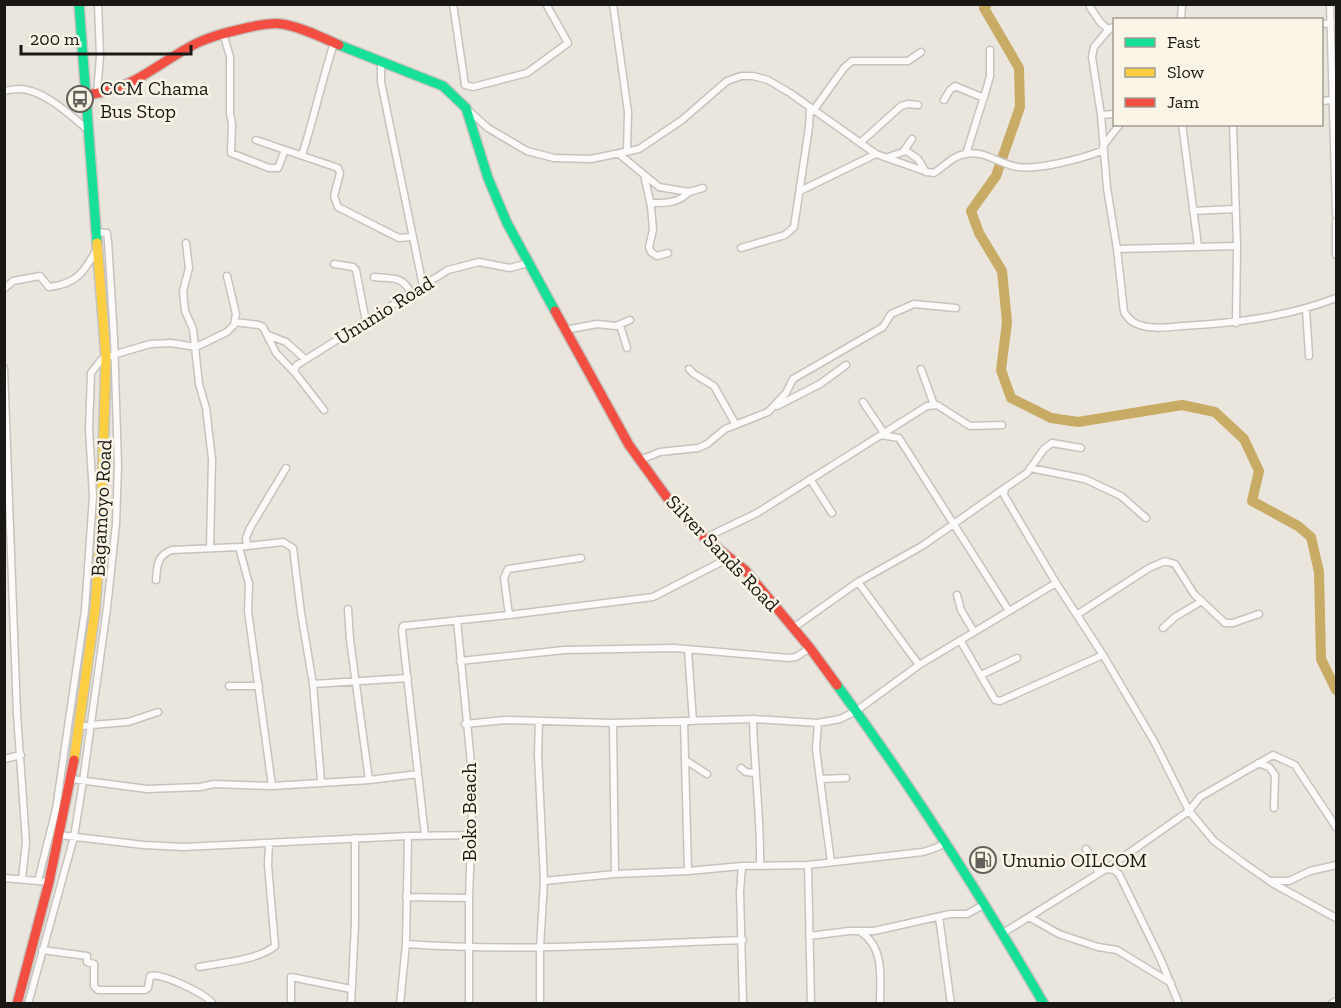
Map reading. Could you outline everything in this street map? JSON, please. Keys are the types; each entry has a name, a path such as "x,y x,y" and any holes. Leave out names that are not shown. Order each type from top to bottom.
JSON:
{"main road":[{"name":"Bagamoyo Road","path":"17,1004 49,882 71,779 94,610 101,528 110,356 97,248 79,4"},
{"path":"85,95 130,84 197,43 223,33 252,26 280,23 443,86 466,108"},
{"name":"Silver Sands Road","path":"466,108 492,187 507,223 629,445 671,502 705,538 745,570 810,648 946,842 986,904 1044,1004"}],"street":[{"path":"97,93 100,48 98,4"},
{"path":"453,4 465,85"},
{"path":"465,85 473,87 527,73 568,43 546,4"},
{"path":"612,4 628,112 627,152"},
{"path":"1330,4 1334,42 1332,100 1336,152 1336,215"},
{"path":"1090,7 1100,22 1112,28 1094,47 1092,57 1101,115 1107,188 1124,312 1128,320 1153,328 1236,323 1306,309 1336,298"},
{"path":"1323,24 1331,23"},
{"path":"223,33 230,57 231,153 269,168 278,168 285,150"},
{"path":"302,155 334,43"},
{"path":"966,153 990,76 990,50"},
{"path":"741,248 784,235 794,227 812,110 844,68 852,62 908,61 921,52"},
{"path":"381,61 381,82 423,286"},
{"path":"466,108 488,128 526,151 554,158 591,159 627,152 650,143 682,120 727,81 741,76 753,76 768,80 876,154 934,173 952,159 975,152 1024,167 1066,161 1104,148 1119,126"},
{"path":"455,96 465,85"},
{"path":"944,100 955,86 984,98"},
{"path":"4,91 19,89 40,95 63,108 90,131"},
{"path":"1323,101 1332,100"},
{"path":"860,143 901,106 918,105"},
{"path":"1101,115 1113,114"},
{"path":"1182,126 1198,246"},
{"path":"1233,126 1237,246 1236,323"},
{"path":"885,158 896,156 905,150 912,139"},
{"path":"256,140 334,166 340,170 334,196 338,207 399,238 412,237"},
{"path":"905,150 916,157 926,172"},
{"path":"619,153 659,187 688,192 703,188"},
{"path":"800,191 876,154"},
{"path":"644,174 651,203 653,230 649,247 651,252 657,256 668,253"},
{"path":"651,203 672,202 681,199 688,192"},
{"path":"1193,211 1234,209"},
{"path":"1336,221 1336,255"},
{"path":"28,1004 74,837 107,608 116,524 118,465 110,356 107,233 96,232"},
{"path":"186,243 189,268 183,291 185,311 193,329 199,384 206,408 212,459 210,548"},
{"path":"1117,249 1237,246"},
{"path":"4,290 13,281 40,276 49,287 71,282 78,278 97,248"},
{"name":"Ununio Road","path":"296,374 295,368 305,359 456,267 479,262 510,267 528,263"},
{"path":"334,264 353,267 356,270 366,322"},
{"path":"38,881 54,820 65,758 85,610 93,496 89,429 91,373 101,360 110,356 150,344 171,343 196,347 227,332 235,322 236,314 228,276"},
{"path":"374,277 391,278 403,282 411,293"},
{"path":"771,409 786,393 793,379 883,327 891,314 914,304 956,308"},
{"path":"1306,309 1309,356"},
{"path":"564,330 597,324 620,325 630,320"},
{"path":"235,322 259,325 266,330 276,353 324,410"},
{"path":"620,325 627,348"},
{"path":"268,335 286,342 305,359"},
{"path":"640,460 660,452 698,448 707,444 725,429 820,384 846,365"},
{"path":"4,368 13,624 26,842 22,879"},
{"path":"689,369 714,386 736,425"},
{"path":"921,369 934,405"},
{"path":"863,402 883,434 899,438 1010,611"},
{"path":"705,538 757,513 927,406 942,407 949,415 970,426 1002,425"},
{"path":"793,628 858,582 922,546 1027,473 1044,449 1052,443 1081,448"},
{"path":"272,786 248,611 249,584 243,547 250,528 286,468"},
{"path":"1030,468 1085,479 1121,496 1146,518"},
{"path":"810,479 832,513"},
{"path":"1005,488 1004,495 1155,743 1189,811 1214,841 1270,881 1336,918"},
{"path":"91,528 101,528"},
{"path":"156,580 157,561 166,552 172,550 243,547 283,542 293,548 313,684 321,781"},
{"path":"509,615 504,578 508,569 581,558"},
{"path":"425,836 403,626 653,597 729,558"},
{"path":"1078,614 1149,568 1165,561 1175,564 1194,594 1225,623 1233,623 1259,615"},
{"path":"858,582 919,665"},
{"path":"465,724 505,720 613,723 753,719 818,723 840,719 856,711 919,665 1056,583"},
{"path":"957,596 961,610 974,632"},
{"path":"1164,628 1175,617 1203,601"},
{"path":"348,609 369,780"},
{"name":"Boko Beach","path":"457,620 472,784 468,948 470,1004"},
{"path":"4,624 13,624"},
{"path":"960,640 995,700 1000,701 1103,655"},
{"path":"460,661 564,650 674,648 789,658 796,657 810,648"},
{"path":"688,650 693,721"},
{"path":"981,675 1017,658"},
{"path":"313,684 408,678"},
{"path":"230,686 259,687"},
{"path":"78,726 128,722 158,712"},
{"path":"753,719 760,866"},
{"path":"539,721 538,754 544,881 540,948 540,1004"},
{"path":"684,721 688,871"},
{"path":"613,723 615,874"},
{"path":"818,723 816,749 831,862"},
{"path":"4,759 21,755"},
{"path":"1003,933 1106,869 1189,811 1200,797 1269,756 1276,755 1295,765 1336,827"},
{"path":"685,760 707,774"},
{"path":"1258,763 1269,767 1275,775 1274,807"},
{"path":"741,768 746,772 755,773"},
{"path":"71,779 141,789 200,787 214,784 272,786 321,781 369,780 418,774"},
{"path":"820,779 846,778"},
{"path":"60,835 183,847 355,838 472,835"},
{"path":"400,1004 406,944 408,836"},
{"path":"351,1004 355,924 355,838"},
{"path":"544,881 742,866 808,865 923,852 938,848 946,842"},
{"path":"199,967 244,958 265,952 275,946 271,916 269,843"},
{"path":"1086,849 1099,873"},
{"path":"808,865 811,1004"},
{"path":"1270,881 1289,881 1310,871 1336,865"},
{"path":"742,866 740,892 743,1004"},
{"path":"1106,869 1114,870 1119,874 1179,1004"},
{"path":"4,878 49,882"},
{"path":"406,897 469,898"},
{"path":"809,936 877,930 955,913 967,914 986,904"},
{"path":"939,917 951,1004"},
{"path":"1029,917 1059,934 1117,950 1171,983"},
{"path":"874,942 877,930"},
{"path":"861,932 874,942 877,950 880,969 880,1004"},
{"path":"406,944 468,948 540,948 743,940"},
{"path":"42,950 87,956 87,962 94,964 94,986 98,990 145,990 149,985 150,976 155,974 204,994 213,1004"},
{"path":"291,1004 291,977 351,989"},
{"path":"1331,1004 1336,1001"}],"waterway":[{"path":"987,4 984,8 1019,68 1020,107 996,176 971,211 979,233 1002,271 1007,322 1001,370 1011,398 1051,418 1078,422 1182,405 1215,412 1244,439 1259,471 1252,501 1298,526 1311,537 1319,572 1321,659 1336,690"}],"traffic: fast":[{"path":"79,4 97,243"},
{"path":"339,45 443,86 466,108 488,178 507,223 555,311"},
{"path":"837,685 945,842 1044,1004"}],"traffic: slow":[{"path":"74,760 95,610 101,528 106,357 97,243"}],"traffic: jam":[{"path":"85,95 118,88 131,82 203,40 258,25 274,23 289,25 339,45"},
{"path":"555,311 629,445 671,503 705,538 745,570 810,648 837,685"},
{"path":"17,1004 49,882 74,760"}],"place":[{"name":"CCM Chama Bus Stop","path":"80,99"},
{"name":"Ununio OILCOM","path":"983,860"}]}
